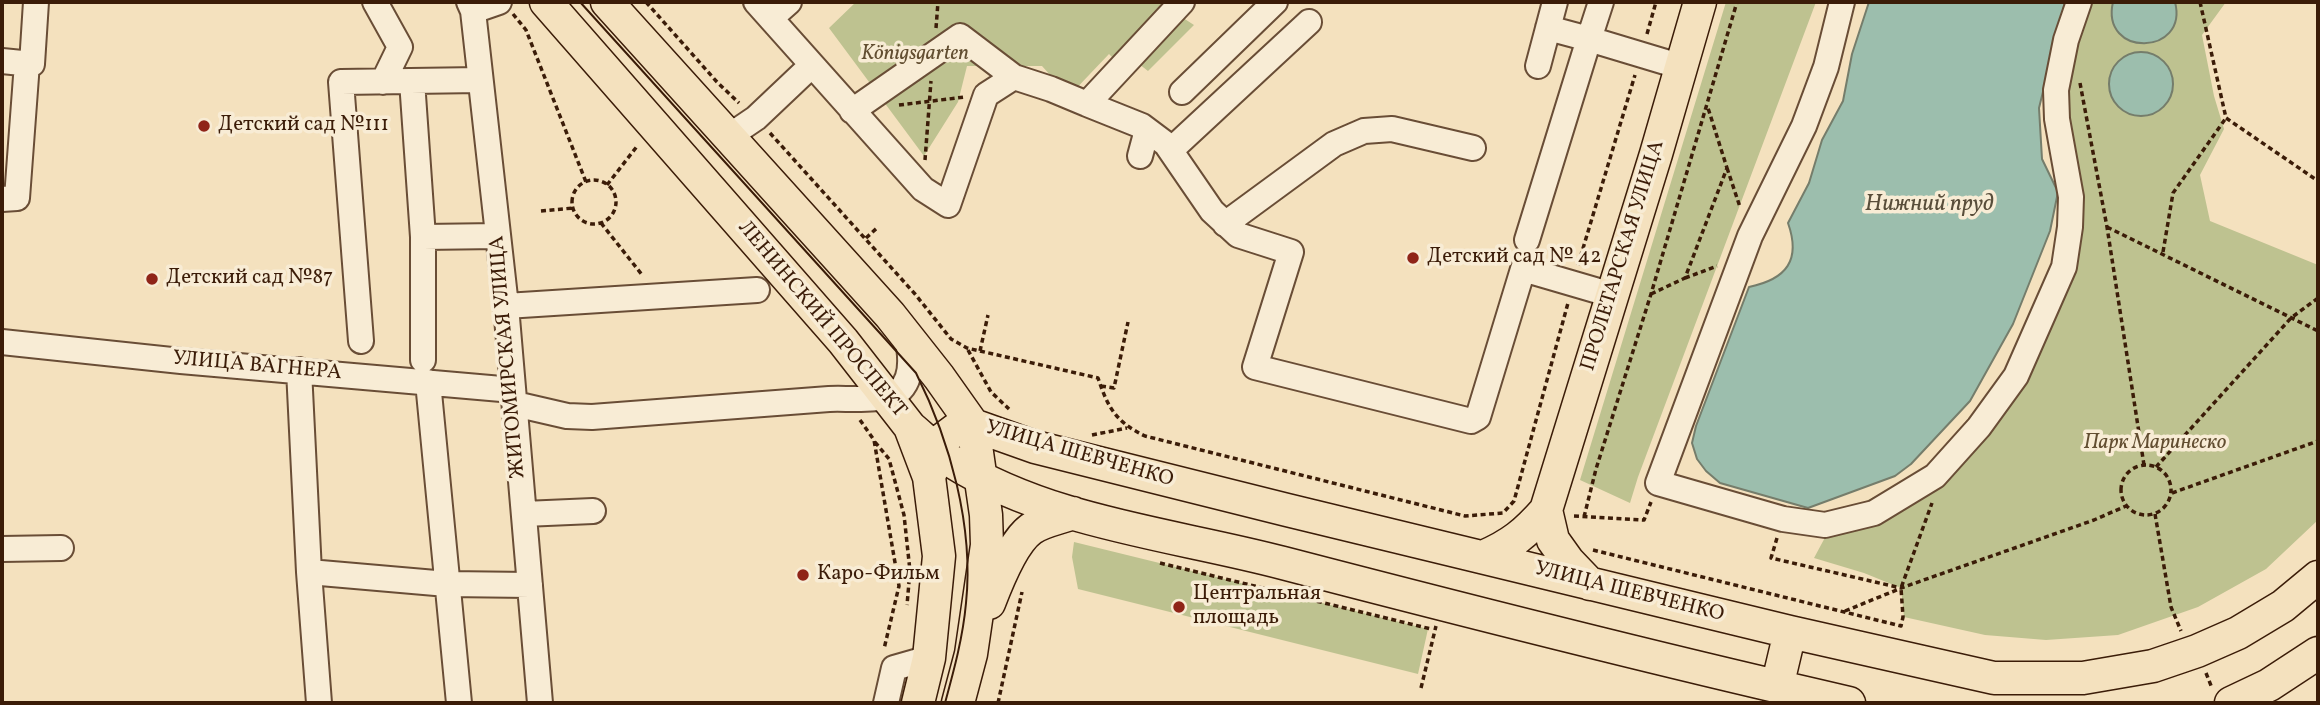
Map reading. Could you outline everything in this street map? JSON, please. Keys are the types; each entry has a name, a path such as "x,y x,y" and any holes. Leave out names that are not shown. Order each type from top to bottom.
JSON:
{"main road":[{"name":"ЛЕНИНСКИЙ ПРОСПЕКТ","path":"546,2 816,310 888,397 933,464 939,556 929,658 918,703"},
{"path":"607,2 907,336 973,425 986,515 987,545 971,654"},
{"name":"ПРОЛЕТАРСКАЯ УЛИЦА","path":"1482,557 1503,548 1557,513 1612,295 1700,2"},
{"name":"УЛИЦА ШЕВЧЕНКО","path":"933,464 943,439 955,430 973,425 1035,447 1287,510 1790,632 1994,678 2083,678 2153,666 2238,633 2283,606 2318,577"},
{"path":"933,464 980,477 1073,513 1849,703"},
{"path":"1275,561 1287,510"},
{"path":"958,703 971,654 994,590 1024,535 1033,527 1073,513"},
{"path":"1557,513 1553,540 1590,584"},
{"path":"1777,687 1790,632"},
{"path":"2223,699 2269,685 2318,653"}],"street":[{"path":"2,61 32,64 36,2"},
{"path":"375,2 400,47 383,82"},
{"name":"ЖИТОМИРСКАЯ УЛИЦА","path":"499,2 474,5 506,306 540,703"},
{"path":"525,2 546,2"},
{"path":"789,2 763,10 923,189 948,205 986,95 1014,77"},
{"path":"1087,104 1182,2"},
{"path":"1182,92 1275,2"},
{"path":"1538,66 1555,2"},
{"path":"1527,240 1601,2"},
{"path":"1842,2 1826,67 1804,126 1750,236 1658,483 1783,519 1825,525 1874,513 1936,476 1979,427 2016,376 2064,267 2071,197 2057,120 2056,90 2066,40 2079,2"},
{"path":"1171,150 1309,22"},
{"path":"1548,28 1682,66"},
{"path":"852,111 960,36 1014,77 1051,89 1147,130 1171,150 1212,211 1225,224 1238,235 1291,252 1255,367 1471,421 1478,417 1523,269 1612,295"},
{"path":"2,199 17,198 27,63"},
{"path":"728,136 755,118 812,65"},
{"path":"361,341 341,82 480,80"},
{"path":"412,81 424,237 426,371 459,703"},
{"path":"1225,224 1334,144 1364,131 1392,129 1473,148"},
{"path":"1140,156 1147,130"},
{"path":"424,237 498,236"},
{"path":"506,306 757,290"},
{"path":"888,397 903,387 909,373 907,336"},
{"name":"УЛИЦА ВАГНЕРА","path":"2,342 181,361 299,370 426,371 567,416 592,417 855,397 888,397"},
{"path":"299,370 309,572 319,703"},
{"path":"524,514 593,511"},
{"path":"2,550 61,548"},
{"path":"309,572 447,584 530,585"},
{"path":"886,703 894,668 929,658"}],"path":[{"path":"646,2 717,82 755,118 866,238 951,339 967,348 1098,378 1111,411 1127,428 1145,436 1465,516 1503,513 1514,501 1573,284 1656,2"},
{"path":"923,189 938,2"},
{"path":"1584,517 1596,469 1737,2"},
{"path":"2200,2 2226,118 2318,181"},
{"path":"526,30 586,182"},
{"path":"717,82 722,78"},
{"path":"2080,82 2107,227 2144,465"},
{"path":"891,106 986,95"},
{"path":"1707,106 1750,236"},
{"path":"2162,253 2173,193 2226,118"},
{"path":"607,185 640,142"},
{"path":"1651,294 1685,278 1727,168"},
{"path":"601,181 615,196 611,215 601,223 587,223 573,208 573,195 586,182 601,181"},
{"path":"541,211 573,208"},
{"path":"601,223 657,295"},
{"path":"2107,227 2318,331"},
{"path":"866,238 877,229"},
{"path":"2155,467 2291,318 2318,298"},
{"path":"980,351 988,315"},
{"path":"1101,386 1114,388 1128,322"},
{"path":"967,348 991,392 1011,411"},
{"path":"855,397 857,416 889,459 904,514 910,571 907,609"},
{"path":"874,440 899,586 883,656 893,652"},
{"path":"2172,493 2318,441"},
{"path":"2144,465 2155,467 2166,474 2171,483 2172,493 2168,503 2155,514 2143,516 2133,513 2121,497 2123,478 2130,470 2144,465"},
{"path":"1586,548 1901,626 1901,588 1932,502 1936,476"},
{"path":"1557,513 1644,520 1658,483"},
{"path":"1843,612 1901,588 2094,520 2126,506"},
{"path":"2155,514 2171,607 2179,628 2197,651 2223,699"},
{"path":"1771,558 1901,588"},
{"path":"1152,561 1447,632"},
{"path":"998,703 1024,585"}],"green space":[{"name":"Königsgarten","path":"856,2 1181,2 1119,64 1109,54 1069,96 1042,66 967,66 958,102 924,156 829,28"},
{"path":"1726,2 1816,2 1630,503 1580,480"},
{"name":"Парк Маринеско","path":"2075,2 2226,2 2202,35 2214,96 2224,129 2200,175 2210,221 2318,265 2318,520 2266,569 2198,607 2118,635 2046,640 1985,635 1904,617 1901,588 1864,573 1814,558 1836,517 1923,471 1967,429 2005,380 2058,270 2065,198 2049,96"},
{"path":"1177,14 1194,25 1148,71 1130,57"},
{"path":"1074,542 1428,629 1418,674 1078,589 1072,557"}],"water":[{"name":"Нижний пруд","path":"1869,2 2065,2 2039,108 2042,159 2058,192 2050,231 2013,324 1970,401 1911,464 1895,476 1808,508 1720,483 1697,459 1692,443 1749,287 1773,279 1788,266 1793,247 1788,223 1809,183 1822,140 1843,101 1852,54"},
{"path":"2113,2 2175,2 2176,20 2169,33 2158,40 2144,43 2131,41 2119,33 2113,20"},
{"path":"2135,52 2147,52 2164,61 2171,72 2171,96 2164,107 2147,116 2135,116 2123,111 2114,102 2109,90 2109,78 2114,66 2123,57"}],"tram line":[{"path":"580,2 916,373 949,455 963,514 966,544 968,574 965,616 945,703"}],"place":[{"name":"Детский сад №111","path":"204,126"},
{"name":"Детский сад № 42","path":"1413,258"},
{"name":"Детский сад №87","path":"152,279"},
{"name":"Каро-Фильм","path":"803,575"},
{"name":"Центральная площадь","path":"1179,607"}]}
